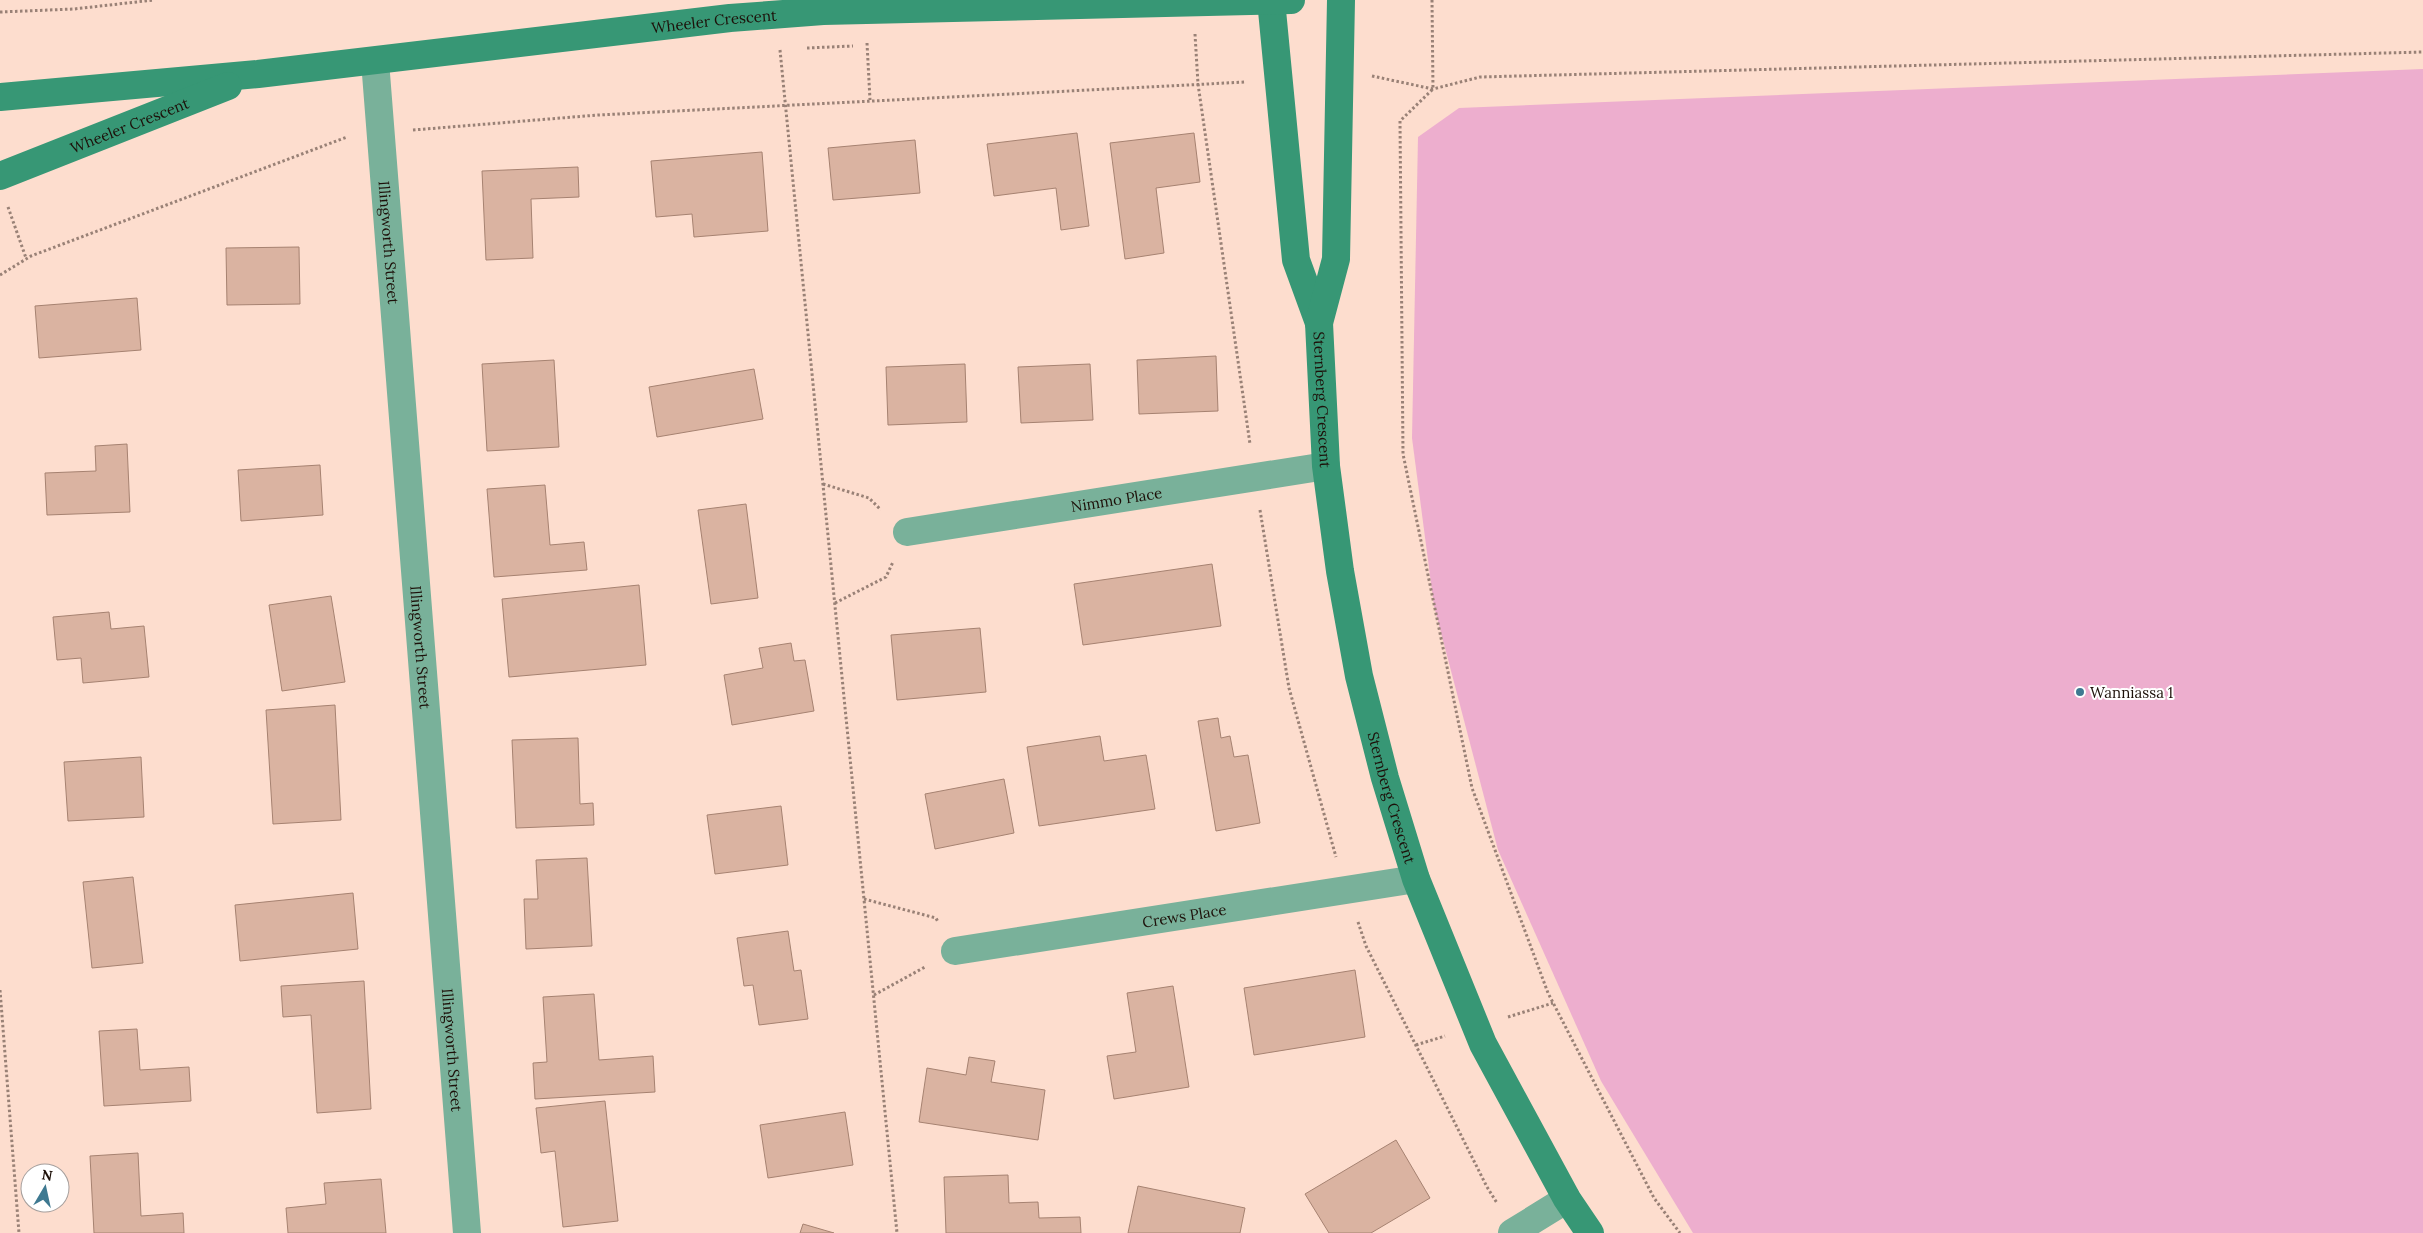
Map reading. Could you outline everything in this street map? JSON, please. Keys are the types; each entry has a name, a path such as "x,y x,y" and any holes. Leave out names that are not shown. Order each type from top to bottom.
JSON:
{"street":[{"name":"Sternberg Crescent","path":"1271,0 1296,260 1319,324 1326,466 1340,571 1359,676 1385,778 1416,878 1483,1044 1567,1199 1590,1233"},
{"name":"Wheeler Crescent","path":"0,97 258,74 730,18 866,10 1291,0"},
{"name":"Sternberg Crescent","path":"1319,324 1336,259 1341,0"},
{"name":"Illingworth Street","path":"375,61 467,1233"},
{"name":"Wheeler Crescent","path":"0,176 258,74"},
{"name":"Nimmo Place","path":"906,532 1326,466"},
{"name":"Crews Place","path":"954,952 1416,878"},
{"path":"1514,1232 1567,1199"}],"path":[{"path":"0,12 74,9 154,0"},
{"path":"1432,0 1433,89 1400,121 1403,454 1472,788 1548,993 1654,1198 1680,1233"},
{"path":"1193,3 1198,84 1255,477 1289,688 1347,889 1366,946 1486,1187 1514,1232"},
{"path":"866,10 870,100"},
{"path":"780,50 898,1233"},
{"path":"1374,76 1433,89 1480,77 2423,52"},
{"path":"0,276 26,258 345,137 598,115 1198,84"},
{"path":"6,204 26,258"},
{"path":"823,484 868,498 906,532 886,577 835,603"},
{"path":"864,899 936,918 954,952 874,995"},
{"path":"0,990 19,1233"}],"shaded area":[{"name":"Wanniassa 1","path":"2423,69 2423,1233 1693,1233 1601,1081 1498,850 1434,606 1412,438 1418,137 1459,108"}],"building":[{"path":"1077,133 1089,226 1061,230 1056,188 994,196 987,144"},
{"path":"1194,133 1200,182 1156,188 1164,253 1125,259 1110,143"},
{"path":"915,140 920,193 833,200 828,148"},
{"path":"762,152 768,231 694,237 692,214 656,217 651,161"},
{"path":"578,167 579,197 531,199 533,258 486,260 482,171"},
{"path":"299,247 300,304 227,305 226,248"},
{"path":"137,298 141,350 39,358 35,306"},
{"path":"1216,356 1218,411 1139,414 1137,360"},
{"path":"554,360 559,447 487,451 482,364"},
{"path":"965,364 967,422 888,425 886,367"},
{"path":"1090,364 1093,420 1021,423 1018,367"},
{"path":"754,369 763,419 657,437 649,387"},
{"path":"127,444 130,512 47,515 45,473 96,471 95,446"},
{"path":"320,465 323,515 241,521 238,470"},
{"path":"545,485 550,545 584,542 587,570 494,577 487,489"},
{"path":"746,504 758,598 711,604 698,510"},
{"path":"1212,564 1221,626 1083,645 1074,584"},
{"path":"639,585 646,665 509,677 502,599"},
{"path":"331,596 345,682 282,691 269,605"},
{"path":"109,612 111,629 144,626 149,677 83,683 81,658 57,660 53,617"},
{"path":"980,628 986,692 897,700 891,635"},
{"path":"791,643 794,661 805,660 814,711 732,725 724,675 763,668 759,648"},
{"path":"335,705 341,820 273,824 266,710"},
{"path":"1218,718 1221,738 1230,736 1234,757 1248,755 1260,823 1216,831 1198,721"},
{"path":"1100,736 1104,761 1146,755 1155,809 1039,826 1027,747"},
{"path":"578,738 580,804 593,803 594,825 516,828 512,740"},
{"path":"141,757 144,817 68,821 64,762"},
{"path":"1004,779 1014,833 935,849 925,794"},
{"path":"781,806 788,865 715,874 707,815"},
{"path":"587,858 592,946 526,949 524,899 538,899 536,860"},
{"path":"133,877 143,963 92,968 83,882"},
{"path":"353,893 358,949 240,961 235,905"},
{"path":"788,931 794,971 801,970 808,1019 759,1025 753,985 744,986 737,938"},
{"path":"1355,970 1365,1037 1254,1055 1244,988"},
{"path":"364,981 371,1109 317,1113 311,1015 283,1017 281,986"},
{"path":"1173,986 1189,1087 1114,1099 1107,1056 1136,1052 1127,993"},
{"path":"594,994 599,1060 653,1056 655,1092 535,1099 533,1063 547,1062 543,997"},
{"path":"137,1029 140,1070 189,1067 191,1101 104,1106 99,1031"},
{"path":"969,1057 995,1061 991,1082 1045,1090 1038,1140 919,1122 927,1068 966,1075"},
{"path":"605,1101 618,1221 563,1227 555,1151 541,1153 536,1108"},
{"path":"845,1112 853,1165 768,1178 760,1125"},
{"path":"1396,1140 1430,1198 1371,1233 1329,1233 1305,1194"},
{"path":"138,1153 141,1216 183,1213 184,1233 94,1233 90,1156"},
{"path":"1008,1175 1009,1203 1038,1202 1039,1218 1080,1217 1081,1233 946,1233 944,1177"},
{"path":"381,1179 386,1233 288,1233 286,1208 326,1204 324,1183"},
{"path":"1138,1186 1245,1208 1240,1233 1128,1233"},
{"path":"803,1224 834,1233 800,1233"}],"place":[{"name":"Wanniassa 1","path":"2080,692"}]}
